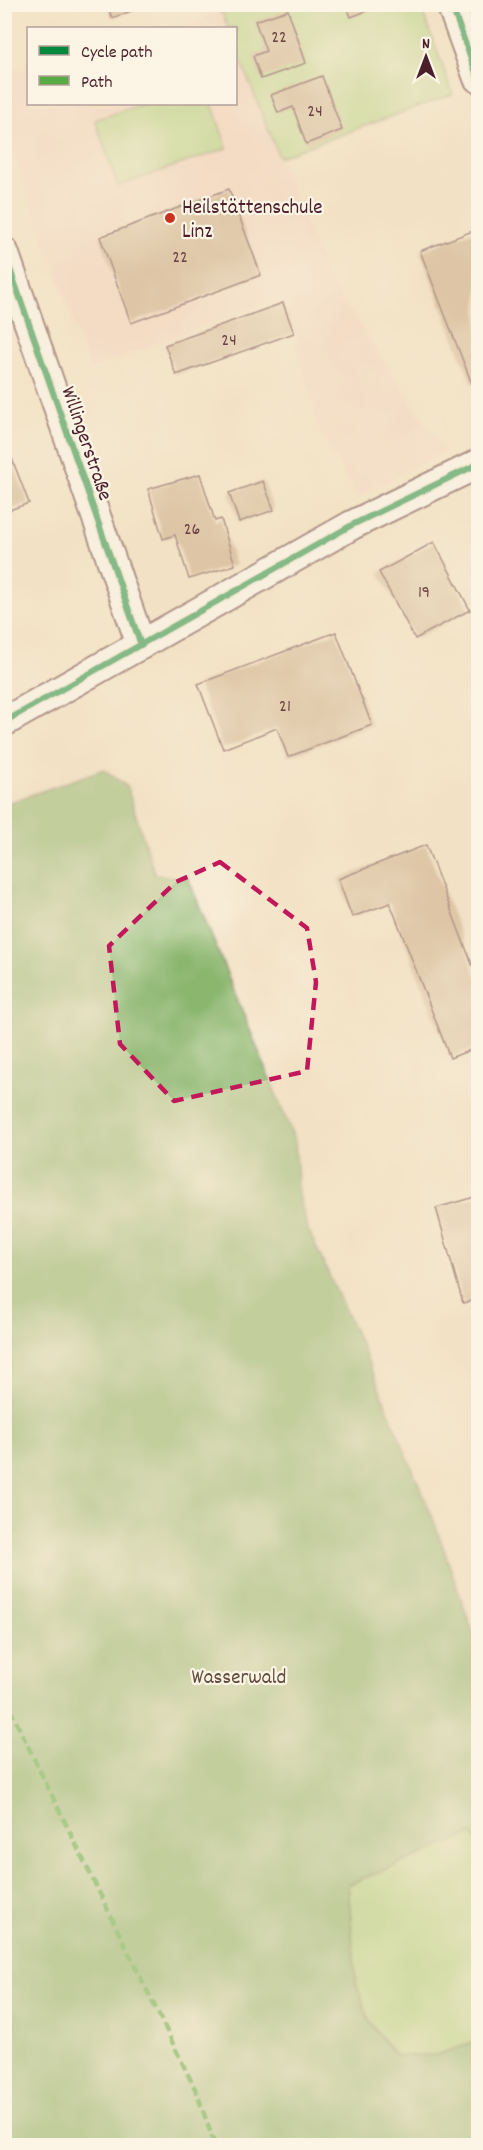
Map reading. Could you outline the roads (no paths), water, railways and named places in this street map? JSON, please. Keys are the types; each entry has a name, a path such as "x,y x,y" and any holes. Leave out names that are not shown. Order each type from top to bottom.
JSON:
{"street":[{"path":"451,4 478,78"},
{"name":"Willingerstraße","path":"4,252 141,645"},
{"path":"4,722 352,525 478,464"}],"place":[{"name":"Heilstättenschule Linz","path":"170,218"}],"park label":[{"name":"Wasserwald","path":"239,1676"}]}
